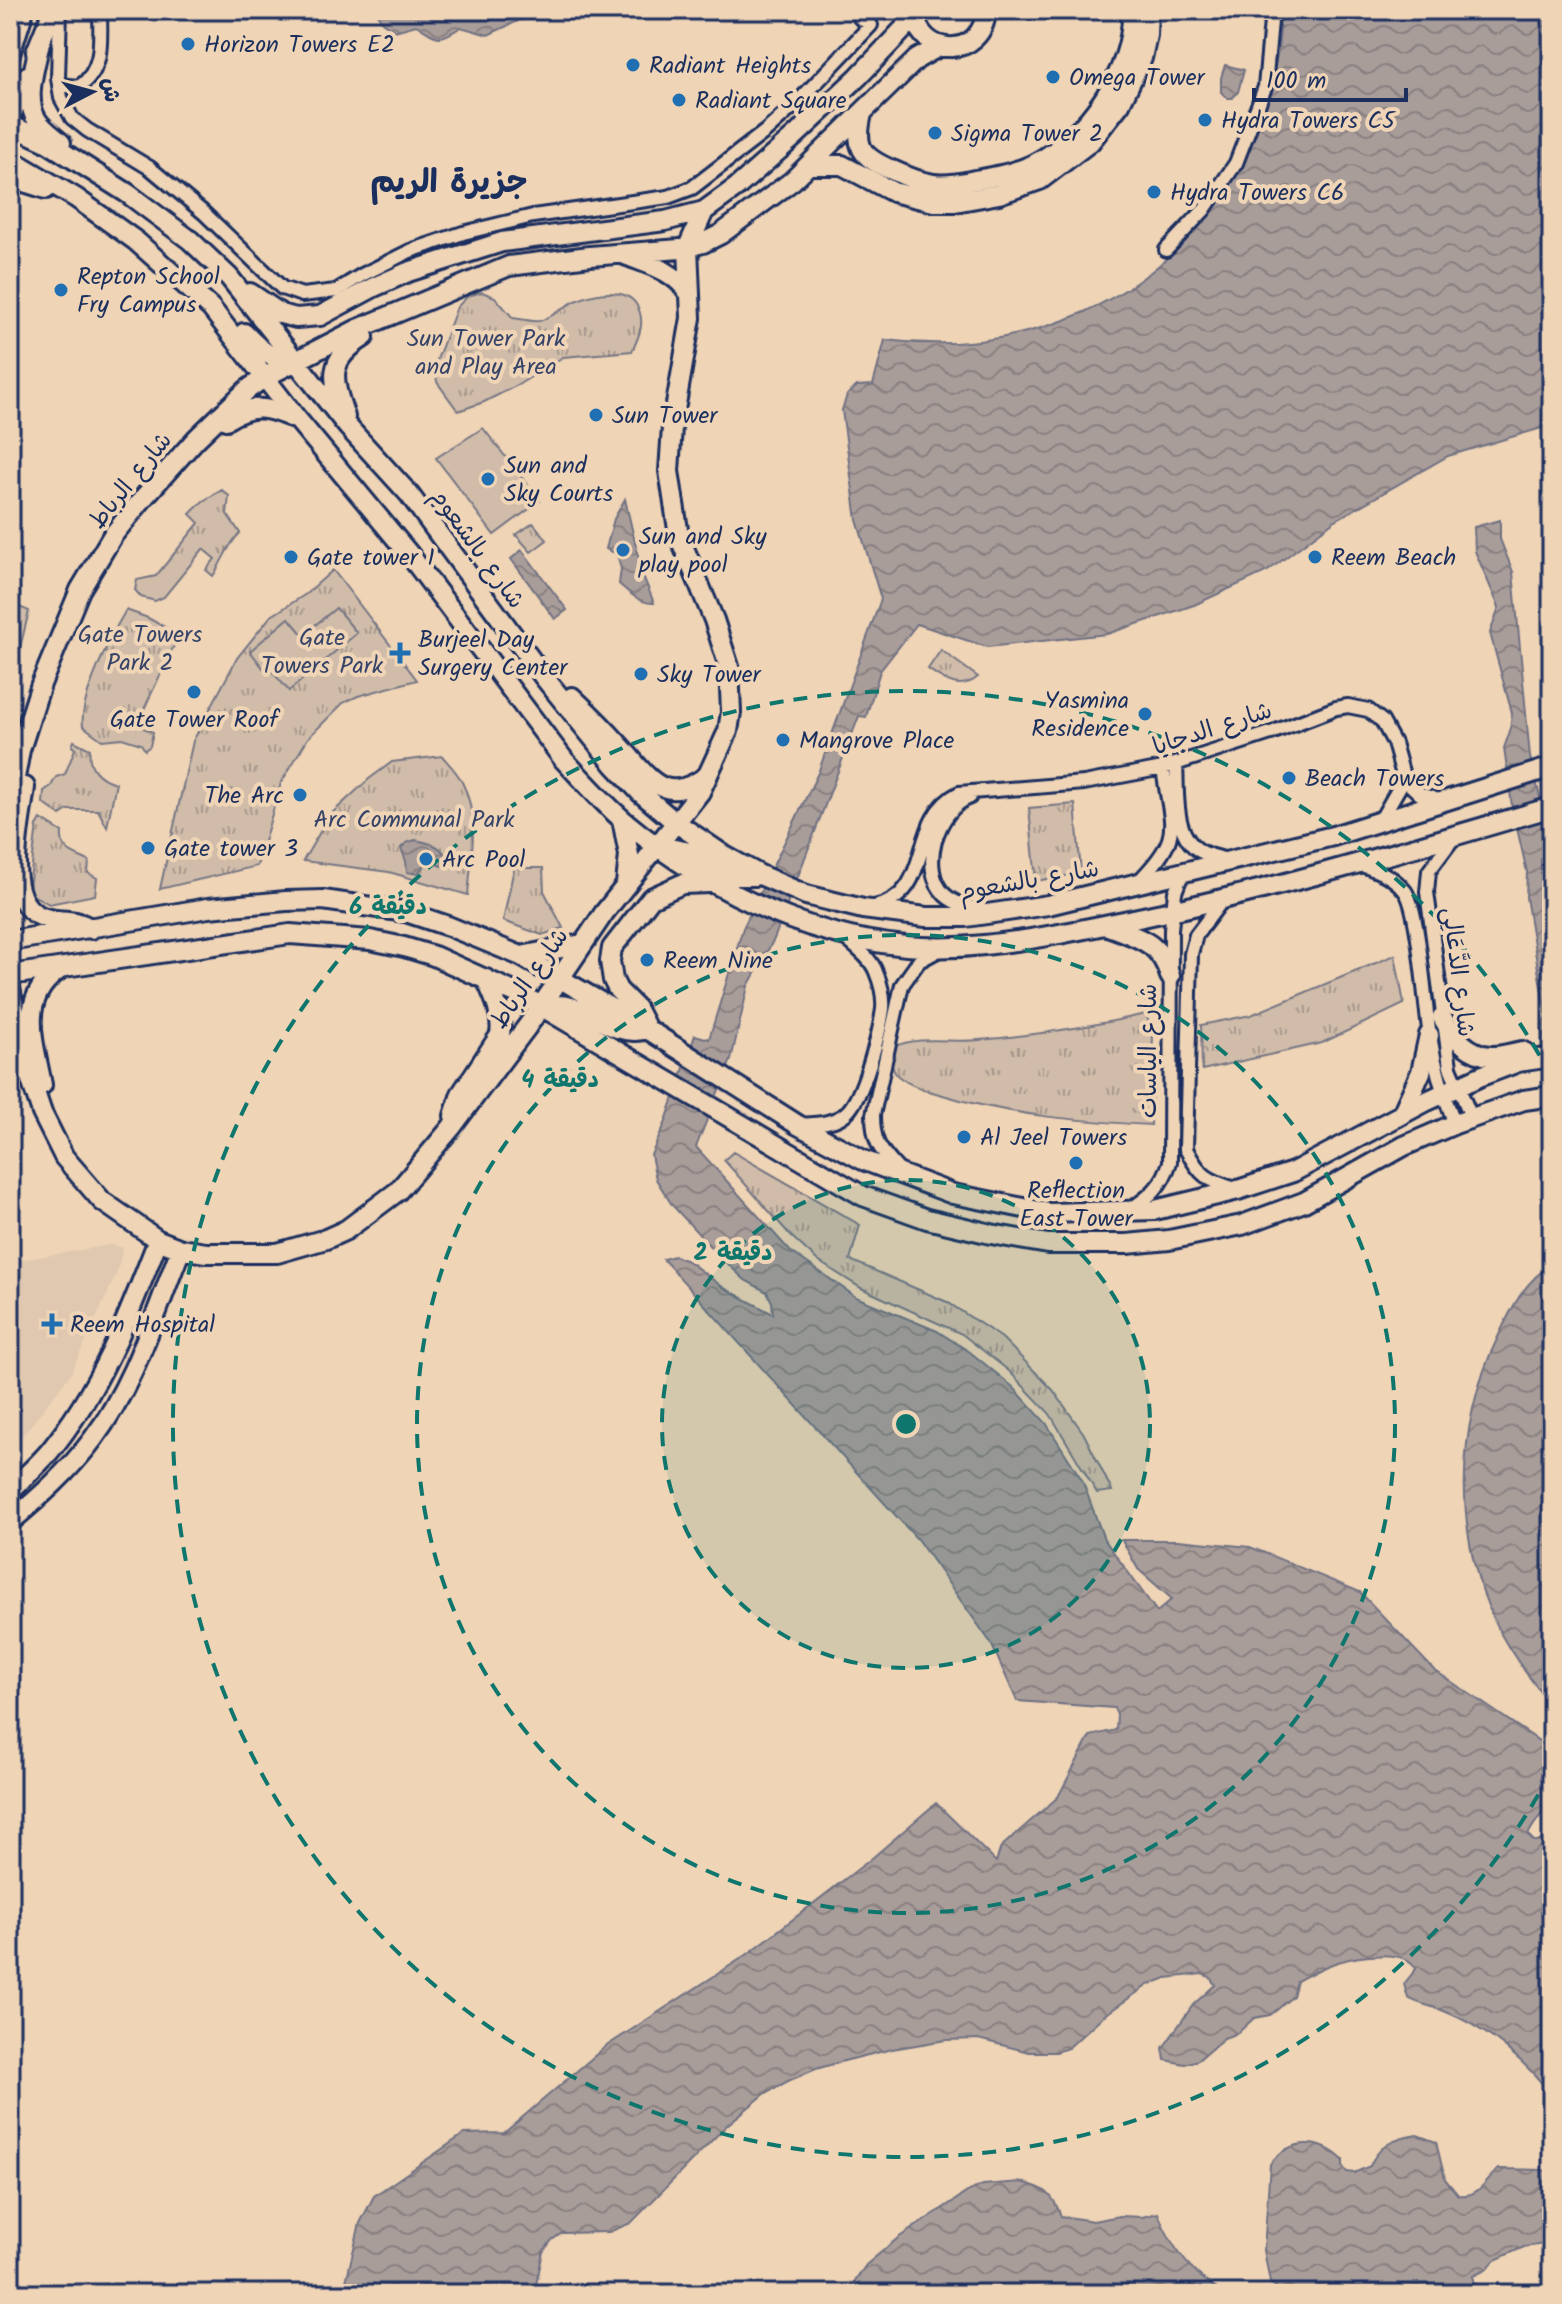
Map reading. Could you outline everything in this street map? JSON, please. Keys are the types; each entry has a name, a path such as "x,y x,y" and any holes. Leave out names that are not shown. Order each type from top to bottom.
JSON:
{"main road":[{"path":"10,54 24,10"},
{"path":"10,118 53,10"},
{"path":"229,277 281,314 304,318 320,316 374,287 502,242 665,221 704,211 737,187 832,101 914,14 919,30 928,40 952,48 973,39 981,30 986,10"},
{"path":"862,114 858,131 860,147 873,161 901,174 935,184 959,183 1016,171 1034,164 1058,148 1101,102 1126,53 1132,10"},
{"path":"809,165 842,165 893,192 934,202 955,202 999,194 1040,180 1090,142 1120,104 1142,58 1148,10"},
{"path":"40,42 31,93 32,110 38,122 93,170"},
{"path":"348,427 334,373 344,350 462,284 509,266 688,247 721,234 762,205 809,165 917,59 940,46"},
{"name":"شارع بالشعوم","path":"10,125 45,141 93,170 163,219 229,277 348,427 409,494 543,676 641,793 725,856 806,895 863,909 926,917 966,917 1048,905 1232,862 1380,821 1552,767"},
{"path":"10,159 76,198 136,241 211,308 297,419 409,554 564,760 622,819 656,846 710,883 763,909 843,936 912,946 983,945 1108,926 1172,911 1359,864 1552,807"},
{"path":"10,182 24,182 76,198"},
{"path":"688,247 704,211"},
{"path":"136,241 164,253 189,271 260,350 280,360 295,362"},
{"name":"شارع الرباط","path":"10,988 25,1062 51,1135 64,1157 102,1201 158,1240 181,1249 232,1254 277,1253 326,1239 363,1219 398,1191 451,1128 541,1007 565,982 582,944 604,913 656,846 680,825 710,774 728,731 731,712 729,667 714,620 679,536 669,471 672,427 690,329 688,247"},
{"path":"622,254 666,271 676,277 689,293"},
{"name":"شارع الرباط","path":"10,806 20,750 52,653 80,590 113,535 196,439 265,377 358,329 462,284"},
{"path":"196,439 246,409 267,409 297,419"},
{"path":"543,676 564,688 609,733 650,781 660,787 676,790 691,787 710,774"},
{"path":"20,750 26,775 16,877 20,897 39,916 76,921 91,929"},
{"path":"622,819 629,855 626,886"},
{"path":"680,825 679,848 690,871"},
{"path":"656,846 679,848 698,855 737,876 760,875"},
{"path":"647,1029 636,1008 618,990 613,980 610,961 612,948 651,898 682,884 710,883"},
{"path":"10,941 208,908 323,900 406,912 521,956 647,1029 756,1100 863,1160 953,1194 1049,1213 1178,1206 1238,1190 1293,1172 1402,1114 1500,1068 1544,1058"},
{"path":"586,1033 569,1005 565,982 601,936 604,913"},
{"path":"1108,926 1150,943 1166,962 1170,976"},
{"path":"10,975 290,934 370,940 404,947 434,956 541,1007 863,1196 927,1219 1048,1244 1127,1244 1212,1233 1267,1217 1304,1202 1404,1146 1508,1105 1552,1096"},
{"path":"521,956 582,944"},
{"path":"51,1135 31,1014 35,997 43,984 70,965"},
{"path":"451,1128 461,1094 500,1035 497,1003 486,979"},
{"path":"541,1007 569,1005 619,1029 647,1029"},
{"path":"1442,1017 1453,1036 1471,1050 1490,1056 1522,1051 1544,1058"},
{"path":"1402,1114 1421,1072 1429,1035"},
{"path":"10,1491 49,1452 93,1389 130,1313 158,1240"},
{"path":"10,1522 46,1493 101,1427 124,1389 181,1249"}],"street":[{"path":"60,10 59,85 65,108 78,123 150,168 204,213 288,292 302,295 328,293 410,251 525,218 670,196 694,187 766,131 817,83 859,25"},
{"path":"59,85 79,87 91,79 99,54 100,10"},
{"path":"1166,250 1204,210 1236,163 1265,87 1272,10"},
{"path":"817,83 832,101"},
{"path":"686,175 694,187"},
{"path":"624,189 627,203"},
{"path":"502,242 525,218"},
{"path":"362,275 430,265"},
{"name":"شارع الدجايا","path":"863,909 894,901 906,891 928,826 940,806 959,793 1084,783 1170,766 1348,706 1368,710 1382,721 1394,743 1404,779"},
{"path":"1170,766 1187,839 1204,853 1232,862"},
{"path":"1136,884 1170,842 1170,766"},
{"path":"1380,821 1404,779 1420,794 1443,802"},
{"name":"شارع الدجايا","path":"986,790 962,800 945,815 932,861 932,872 935,882 947,897 993,913"},
{"name":"شارع الدَّعَالِى","path":"1450,1090 1450,1067 1427,881 1435,861 1455,836"},
{"name":"شارع الدَّعَالِى","path":"1359,864 1383,873 1398,884 1411,903 1429,1035 1463,1121"},
{"name":"شارع الياسات","path":"1127,1211 1152,1194 1163,1181 1170,1162 1172,911 1182,874"},
{"name":"شارع الياسات","path":"1224,898 1196,935 1191,954 1186,1149 1196,1170 1210,1181 1238,1190"},
{"path":"798,1125 840,1118 853,1107 865,1080 879,1026 883,1008 882,989 875,968 843,936"},
{"path":"903,1176 873,1135 873,1115 901,989 919,961 944,947"},
{"path":"882,989 889,986 901,989"}],"shaded area":[{"name":"Reem Hospital","path":"111,1245 123,1248 116,1275 71,1373 10,1452 10,1262"}],"green space":[{"name":"Sun Tower Park and Play Area","path":"482,292 495,297 513,318 536,321 585,297 609,293 625,295 639,310 639,333 632,351 563,357 518,385 458,411 437,382 435,365 457,307 468,296"},
{"name":"Sun and Sky Courts","path":"483,428 540,501 494,535 436,458"},
{"path":"222,490 229,496 227,514 240,533 213,576 206,570 215,559 203,549 164,597 155,601 141,597 135,590 137,580 156,576 199,523 190,514 203,501"},
{"path":"533,523 547,540 531,552 516,535"},
{"name":"Gate Towers Park","path":"333,570 417,680 343,703 308,738 281,783 257,866 160,889 193,741 237,658 270,617 306,594"},
{"path":"10,603 29,611 10,689"},
{"path":"336,608 357,633 289,691 271,670 267,673 250,651 289,618 303,635"},
{"name":"Gate Towers Park 2","path":"126,610 179,635 138,722 139,726 153,732 150,746 145,750 141,744 122,738 102,740 83,726 91,684"},
{"path":"941,650 978,677 958,684 928,669"},
{"path":"74,741 90,749 92,767 104,779 116,783 107,827 98,810 68,810 60,815 43,803 44,791 56,777 65,774 75,749 72,746"},
{"name":"Arc Communal Park","path":"442,756 460,779 471,809 473,838 468,895 389,872 303,861 330,815 369,779 392,762"},
{"path":"1075,804 1081,873 1036,881 1029,808"},
{"path":"41,819 62,832 63,844 69,851 89,861 88,873 97,878 95,895 49,904 31,894 29,888 37,826"},
{"path":"514,868 543,868 544,891 563,928 542,935 503,921"},
{"path":"1395,955 1404,1004 1322,1043 1202,1070 1201,1025 1251,1015"},
{"path":"1146,1014 1153,1034 1151,1125 1099,1122 994,1108 914,1085 898,1076 892,1066 893,1047 903,1043 1021,1036"},
{"path":"733,1152 860,1225 850,1260 947,1302 1002,1338 1053,1390 1084,1434 1112,1491 1097,1493 1050,1414 1009,1371 962,1334 861,1288 818,1261 791,1236 724,1160"}],"water":[{"path":"375,10 541,10 488,35 461,27 438,37 416,25 395,31 382,22"},
{"path":"1280,10 1552,10 1552,425 1448,456 1334,521 1268,571 1194,605 1107,634 987,647 917,624 880,671 866,717 859,716 774,939 748,986 731,1060 696,1147 790,1251 856,1297 937,1331 970,1352 1013,1387 1046,1423 1082,1480 1104,1539 1157,1612 1172,1599 1138,1569 1122,1540 1178,1540 1250,1547 1360,1592 1434,1670 1548,1747 1553,1768 1551,1792 1528,1835 1534,1841 1540,1841 1552,1825 1552,2096 1530,2070 1490,2036 1460,2018 1408,1998 1404,1984 1416,1969 1403,1958 1380,1955 1357,1958 1317,1970 1297,1981 1293,1996 1270,2015 1254,2018 1198,2060 1185,2064 1165,2060 1163,2048 1193,2005 1215,1985 1210,1977 1202,1974 1166,1978 1148,1985 1102,2017 1068,2048 1056,2052 1029,2052 978,2039 946,2040 844,2061 788,2081 766,2093 727,2125 631,2223 609,2232 562,2233 552,2240 543,2252 534,2294 343,2294 360,2223 374,2196 464,2134 504,2133 605,2047 748,1954 871,1859 936,1803 996,1862 1001,1847 1058,1797 1090,1736 1116,1730 1114,1708 1017,1701 991,1643 917,1539 663,1259 674,1256 688,1261 724,1288 773,1314 767,1292 745,1280 672,1205 656,1179 651,1155 665,1124 695,1035 709,1039 743,928 818,773 881,599 857,520 842,410 847,395 857,386 873,385 885,340 932,343 978,341 1024,333 1067,319 1109,300 1147,275 1182,244 1231,183 1245,159 1274,70"},
{"path":"1225,65 1244,70 1238,92 1232,98 1221,92"},
{"name":"Sun and Sky play pool","path":"625,499 642,573 654,603 640,600 619,584 621,569 617,554 606,549 614,519"},
{"path":"1500,520 1500,539 1513,572 1530,757 1540,797 1546,846 1545,910 1552,960 1552,1146 1543,1024 1546,1017 1526,897 1527,872 1512,806 1504,748 1512,713 1490,633 1499,607 1475,551 1474,527"},
{"path":"522,550 567,610 555,619 511,559"},
{"name":"Arc Pool","path":"415,840 440,849 448,863 441,866 435,862 427,863 417,874 407,872 401,848"},
{"path":"1552,1265 1551,1705 1507,1645 1486,1600 1474,1563 1467,1525 1465,1487 1473,1410 1483,1373 1520,1296 1534,1278"},
{"path":"1417,2135 1436,2142 1445,2179 1458,2195 1477,2191 1499,2169 1543,2170 1552,2175 1552,2243 1524,2247 1495,2260 1486,2270 1473,2276 1473,2283 1489,2289 1493,2294 1279,2294 1270,2283 1264,2250 1270,2164 1287,2149 1305,2144 1315,2145 1334,2153 1343,2160 1347,2172 1354,2173 1370,2166 1378,2152 1389,2144"},
{"path":"1021,2182 1047,2192 1061,2216 1093,2221 1158,2213 1169,2238 1184,2260 1225,2294 846,2294 866,2265 898,2238 969,2191 983,2185"}],"place":[{"name":"Horizon Towers E2","path":"188,44"},
{"name":"Radiant Heights","path":"633,65"},
{"name":"Omega Tower","path":"1053,77"},
{"name":"Radiant Square","path":"679,100"},
{"name":"Hydra Towers C5","path":"1205,120"},
{"name":"Sigma Tower 2","path":"935,133"},
{"name":"Hydra Towers C6","path":"1154,192"},
{"name":"Repton School Fry Campus","path":"61,290"},
{"name":"Sun Tower","path":"596,415"},
{"name":"Sun and Sky Courts","path":"488,479"},
{"name":"Sun and Sky play pool","path":"623,550"},
{"name":"Gate tower 1","path":"291,557"},
{"name":"Reem Beach","path":"1315,557"},
{"name":"Burjeel Day Surgery Center","path":"400,653"},
{"name":"Sky Tower","path":"641,674"},
{"name":"Gate Tower Roof","path":"194,692"},
{"name":"Yasmina Residence","path":"1145,714"},
{"name":"Mangrove Place","path":"783,740"},
{"name":"Beach Towers","path":"1289,778"},
{"name":"The Arc","path":"300,795"},
{"name":"Gate tower 3","path":"148,848"},
{"name":"Arc Pool","path":"426,859"},
{"name":"Reem Nine","path":"647,960"},
{"name":"Al Jeel Towers","path":"964,1137"},
{"name":"Reflection East Tower","path":"1076,1163"},
{"name":"Reem Hospital","path":"52,1324"}],"district":[{"name":"جزيرة الريم","path":"449,181"}]}
